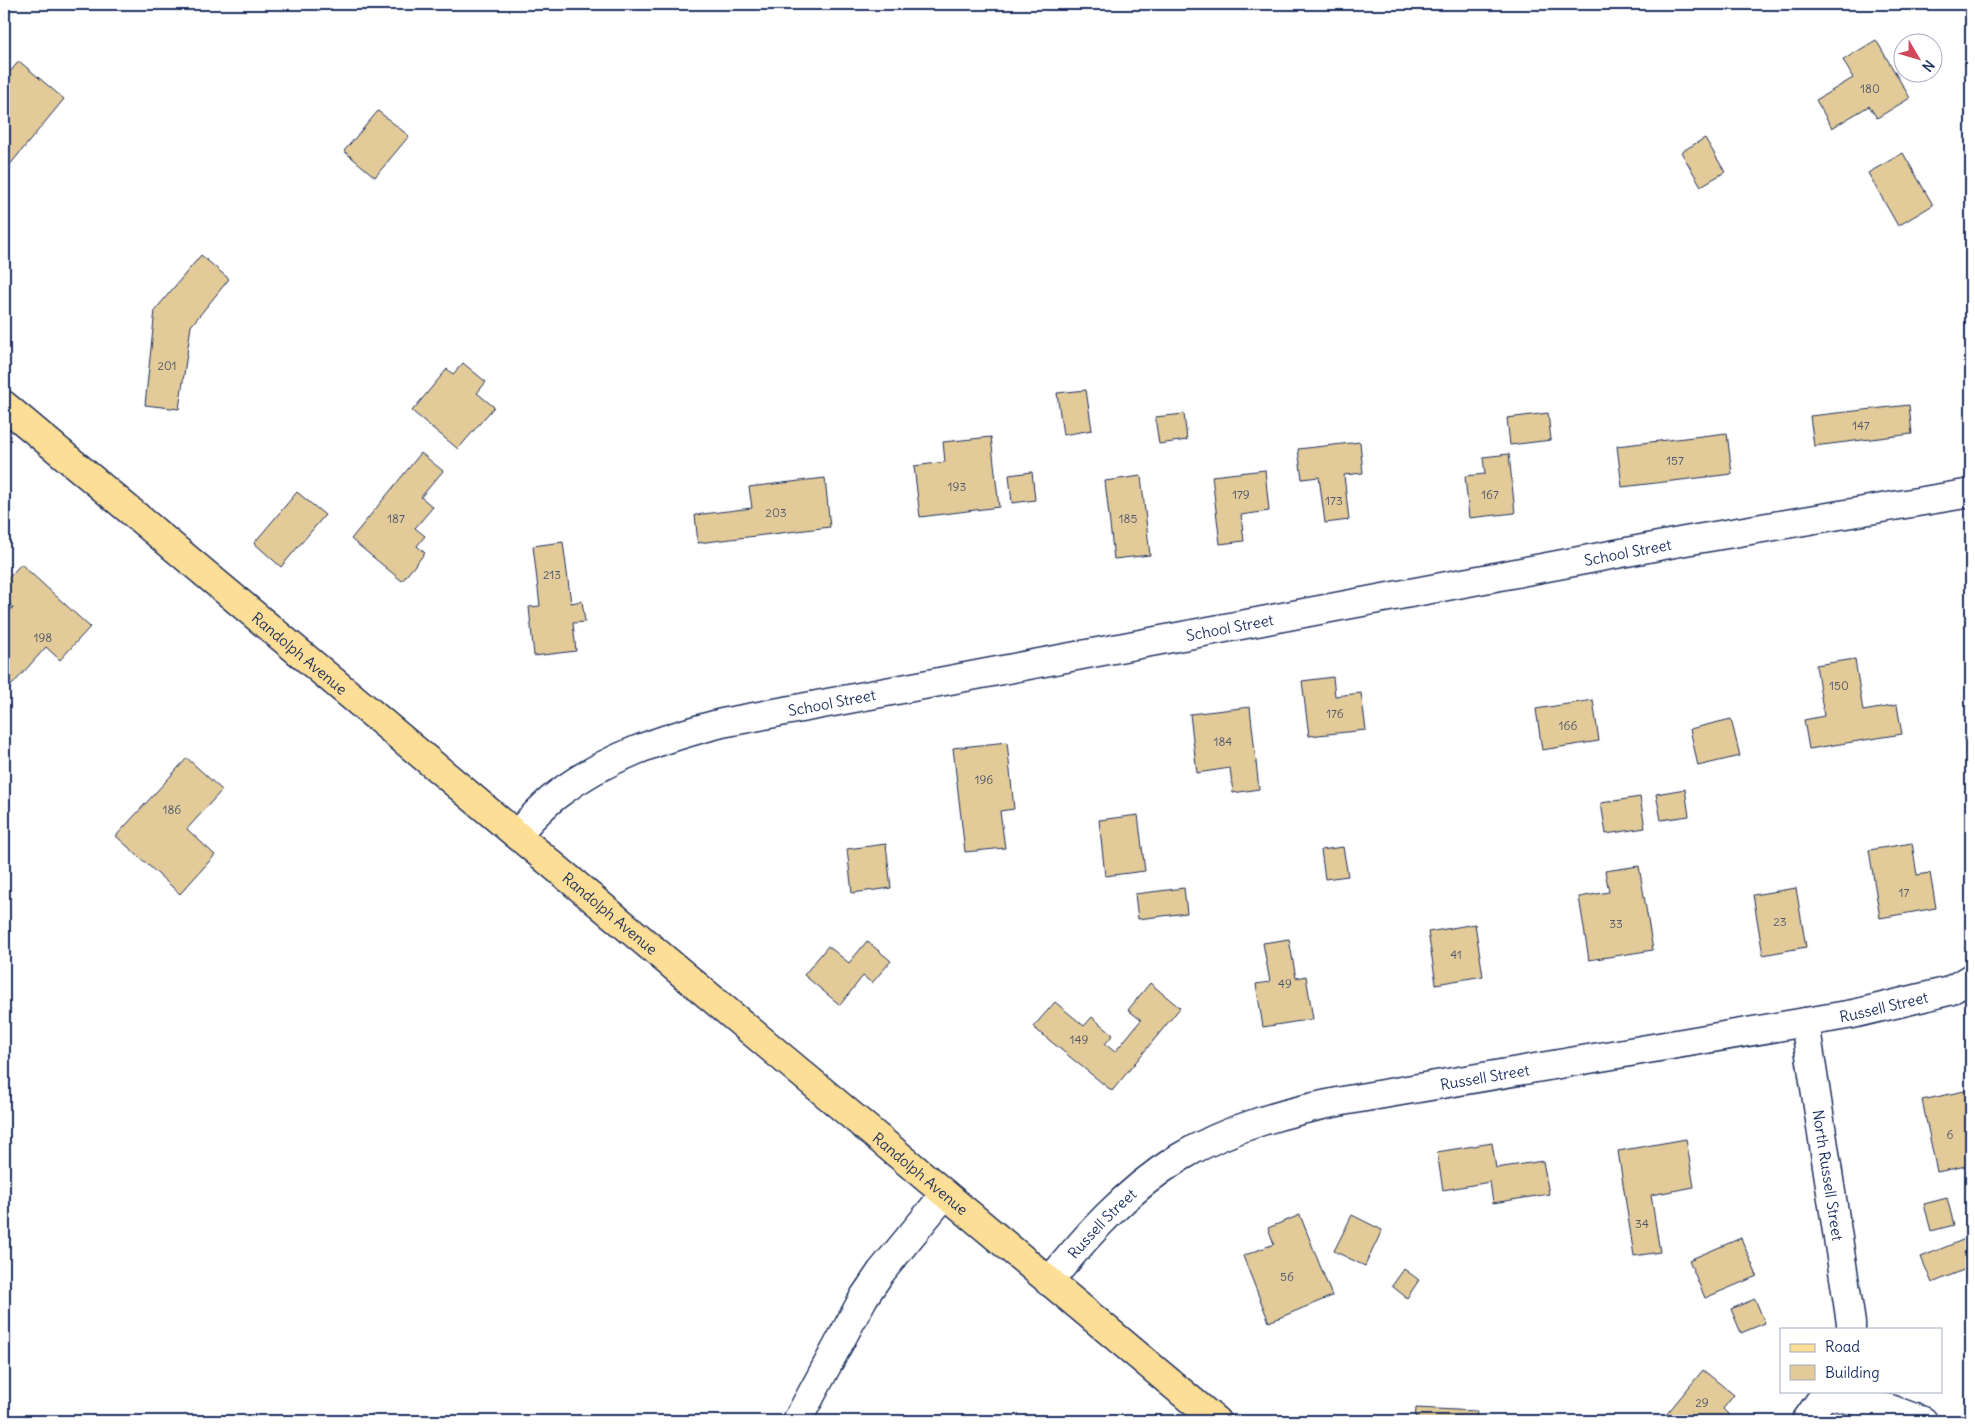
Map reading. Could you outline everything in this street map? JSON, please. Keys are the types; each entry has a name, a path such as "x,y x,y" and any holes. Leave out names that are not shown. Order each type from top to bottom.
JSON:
{"main road":[{"name":"Randolph Avenue","path":"4,405 1216,1421"}],"street":[{"name":"School Street","path":"517,834 557,794 599,767 663,740 722,723 1675,543 1971,493"},
{"name":"Russell Street","path":"1049,1282 1096,1226 1147,1180 1177,1159 1202,1145 1259,1121 1305,1108 1348,1100 1883,1008 1949,991 1971,978"},
{"name":"North Russell Street","path":"1805,1022 1851,1323 1850,1328"},
{"path":"797,1421 864,1297 881,1272 945,1194"},
{"path":"1806,1421 1826,1392 1890,1409 1923,1421"}],"building":[{"path":"1876,40 1892,67 1892,82 1901,82 1910,98 1877,118 1869,106 1832,128 1816,100 1853,78 1843,60"},
{"path":"19,61 64,99 4,172 4,79"},
{"path":"378,111 409,136 375,177 344,151"},
{"path":"1705,138 1725,172 1701,186 1681,152"},
{"path":"1903,153 1933,205 1898,226 1868,173"},
{"path":"201,255 229,279 191,326 179,409 145,405 155,310"},
{"path":"463,363 486,382 477,393 494,407 458,449 412,411 447,369 453,374"},
{"path":"1086,390 1092,430 1063,435 1057,393"},
{"path":"1909,405 1912,434 1814,446 1810,416"},
{"path":"1548,413 1551,440 1510,445 1507,418"},
{"path":"1184,414 1187,440 1159,444 1155,417"},
{"path":"1727,433 1732,474 1622,487 1617,446"},
{"path":"991,437 999,507 920,517 914,466 945,462 943,442"},
{"path":"1360,442 1363,473 1344,475 1349,520 1325,523 1319,477 1302,479 1298,449"},
{"path":"421,453 443,471 421,497 433,507 415,528 425,536 417,546 425,553 402,581 351,539"},
{"path":"1509,454 1515,513 1469,518 1465,476 1485,474 1483,457"},
{"path":"1265,470 1269,511 1241,515 1244,541 1220,544 1212,476"},
{"path":"1032,472 1035,500 1012,503 1009,475"},
{"path":"1141,476 1150,555 1114,559 1105,481"},
{"path":"825,478 830,527 698,543 695,515 752,508 749,487"},
{"path":"297,492 325,515 281,567 254,543"},
{"path":"563,542 571,603 582,601 585,622 573,623 576,651 534,656 529,607 540,606 533,546"},
{"path":"21,564 90,627 60,660 46,647 4,694 4,617 13,607 4,598 4,583"},
{"path":"1855,659 1863,711 1897,705 1902,734 1809,749 1804,720 1824,716 1816,665"},
{"path":"1333,677 1335,696 1361,693 1366,730 1309,736 1302,681"},
{"path":"1593,700 1599,741 1542,750 1536,709"},
{"path":"1250,707 1259,789 1233,793 1230,768 1197,773 1190,714"},
{"path":"1731,719 1740,756 1698,766 1690,729"},
{"path":"1007,742 1014,809 1000,811 1005,848 965,852 953,748"},
{"path":"187,758 222,790 187,829 215,855 180,894 116,836"},
{"path":"1685,789 1689,816 1661,820 1656,794"},
{"path":"1640,797 1645,828 1606,834 1601,803"},
{"path":"1138,815 1145,871 1105,876 1099,820"},
{"path":"1912,843 1917,875 1930,873 1936,908 1880,918 1869,850"},
{"path":"886,844 891,888 852,893 847,849"},
{"path":"1343,847 1348,876 1325,879 1321,850"},
{"path":"1639,866 1653,950 1589,960 1579,897 1609,892 1605,871"},
{"path":"1184,888 1187,913 1138,919 1135,894"},
{"path":"1796,888 1806,947 1763,955 1753,895"},
{"path":"1475,924 1483,976 1436,984 1428,932"},
{"path":"1289,939 1296,978 1306,976 1313,1019 1263,1027 1256,984 1270,982 1263,943"},
{"path":"867,941 891,961 872,983 863,976 840,1005 804,975 828,946 849,963"},
{"path":"1150,983 1180,1008 1112,1091 1033,1027 1055,1002 1084,1026 1092,1017 1113,1035 1105,1044 1115,1052 1141,1020 1128,1010"},
{"path":"1969,1090 1971,1102 1971,1165 1937,1172 1922,1100"},
{"path":"1686,1139 1694,1187 1651,1195 1660,1252 1634,1256 1618,1151"},
{"path":"1492,1143 1496,1168 1543,1161 1549,1194 1493,1203 1490,1182 1443,1190 1437,1152"},
{"path":"1947,1198 1954,1225 1931,1231 1924,1204"},
{"path":"1300,1215 1332,1296 1269,1322 1243,1256 1274,1244 1268,1228"},
{"path":"1352,1215 1382,1230 1365,1266 1334,1251"},
{"path":"1970,1237 1971,1267 1932,1283 1921,1257"},
{"path":"1741,1238 1757,1276 1705,1298 1689,1260"},
{"path":"1404,1269 1419,1280 1407,1298 1392,1286"},
{"path":"1755,1299 1765,1323 1741,1333 1731,1309"},
{"path":"1703,1370 1734,1395 1723,1409 1731,1417 1728,1421 1661,1421"},
{"path":"1416,1408 1477,1411 1476,1421 1415,1421"}]}
